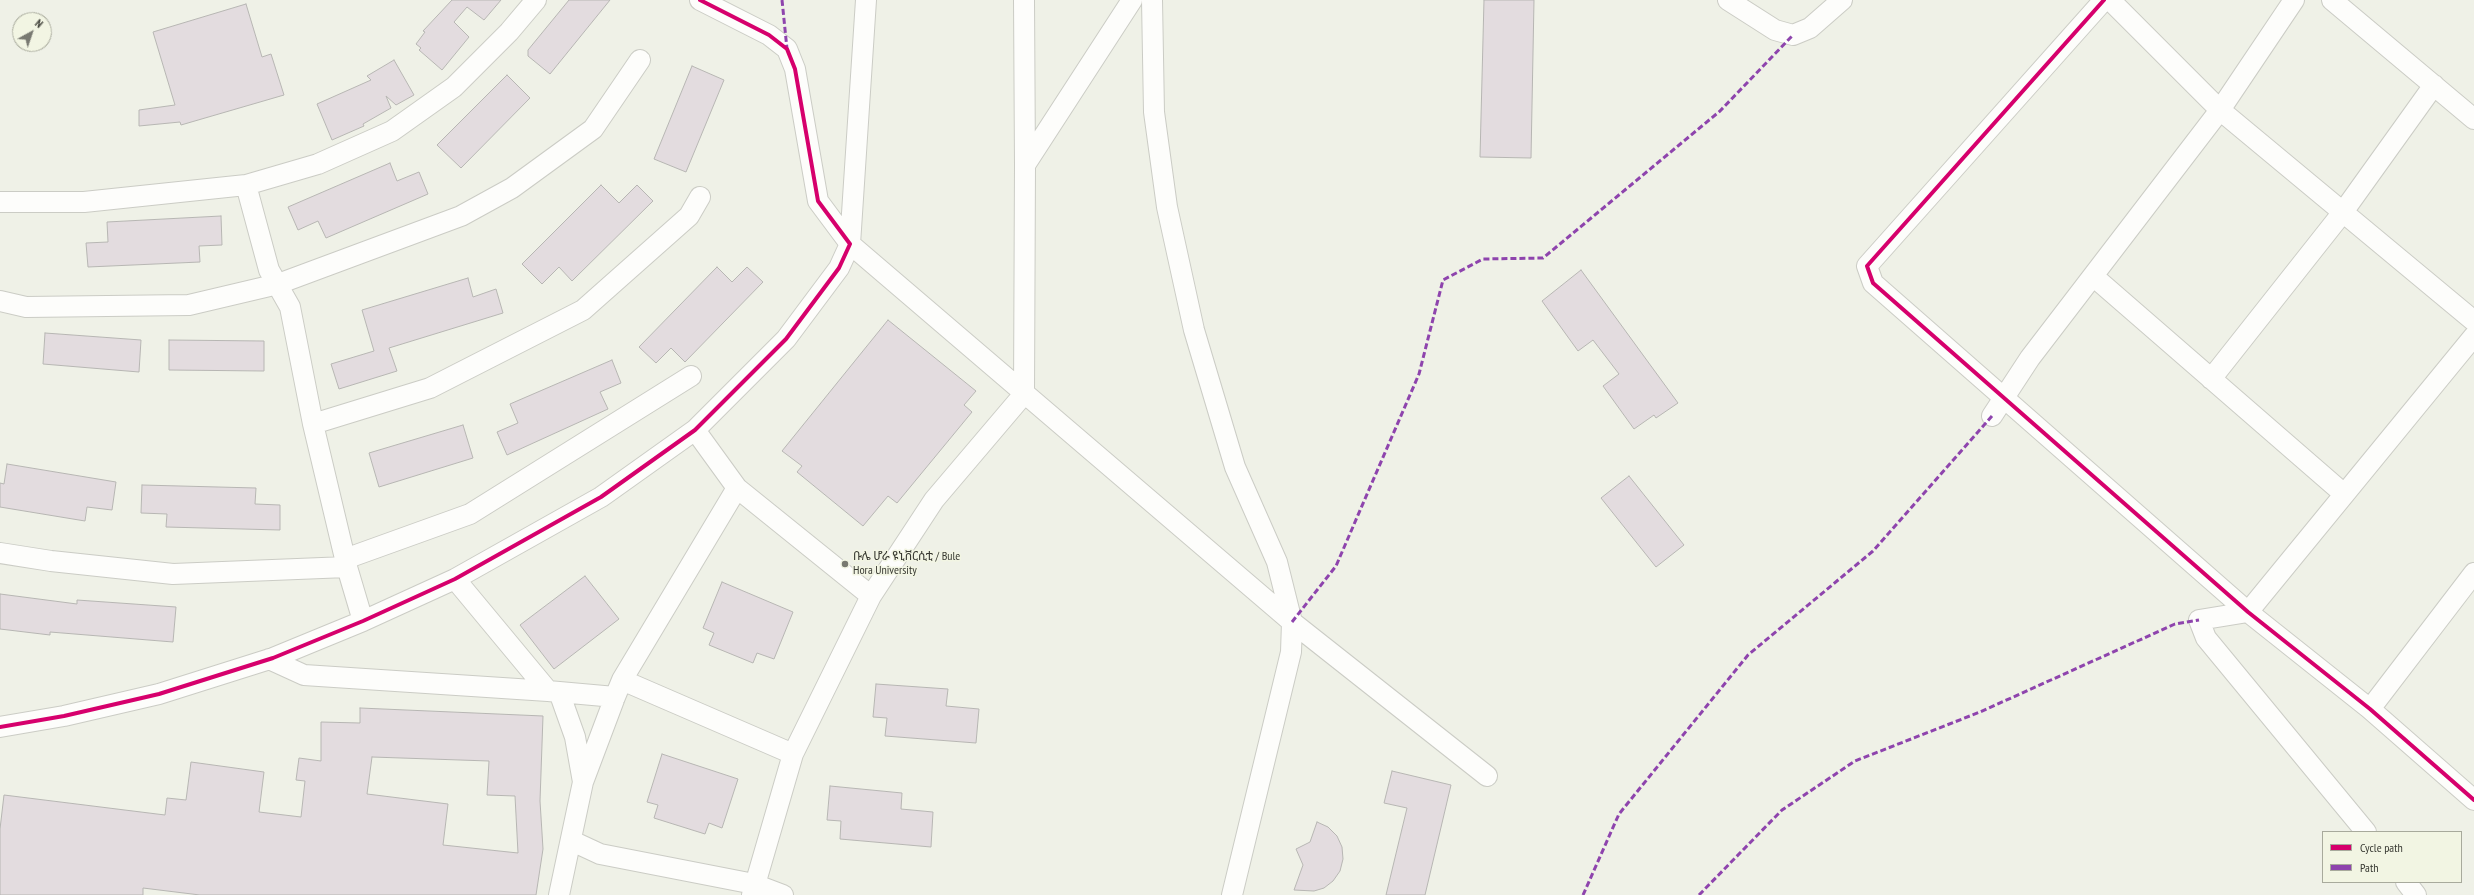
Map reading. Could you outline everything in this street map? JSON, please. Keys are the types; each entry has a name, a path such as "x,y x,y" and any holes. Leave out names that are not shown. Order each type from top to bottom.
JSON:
{"street":[{"path":"0,202 84,202 246,185 318,164 392,131 454,87 509,32 536,0"},
{"path":"700,0 769,35 786,49 795,69 818,201 850,244 1292,622 1487,776"},
{"path":"0,727 64,716 159,694 269,659 363,621 455,580 601,497 695,430 786,339 839,268 850,244 866,0"},
{"path":"753,889 793,754 871,596 934,500 1024,394 1024,0"},
{"path":"1025,164 1132,0"},
{"path":"1152,0 1154,112 1167,207 1189,307 1236,467 1277,562 1292,622 1291,652 1232,895"},
{"path":"1728,0 1775,30 1793,35 1810,28 1842,0"},
{"path":"2104,0 1867,266 1873,283 2248,612 2370,710 2474,800"},
{"path":"2110,0 2220,110 2474,321"},
{"path":"1992,416 2030,358 2220,110 2294,0"},
{"path":"2332,0 2474,119"},
{"path":"0,301 26,307 189,305 278,284 461,216 512,188 593,129 640,60"},
{"path":"2212,379 2343,212 2434,85"},
{"path":"246,185 269,270 290,307 313,424 346,563 363,621"},
{"path":"313,424 430,388 583,310 689,216 700,197"},
{"path":"2093,276 2344,494"},
{"path":"2365,831 2206,638 2199,620 2248,612 2474,336"},
{"path":"0,554 173,574 346,563 470,514 691,376"},
{"path":"695,430 737,488 871,596"},
{"path":"559,895 584,782 619,688 737,488"},
{"path":"2370,710 2474,573"},
{"path":"455,580 553,692 574,737 584,782"},
{"path":"269,659 304,675 553,692 619,688 793,754"},
{"path":"572,840 600,854 783,895"},
{"path":"2407,883 2416,895"}],"building":[{"path":"452,0 501,0 484,20 467,7 454,22 469,37 442,70 419,50 421,48 416,44 425,32 423,31"},
{"path":"569,0 610,0 550,74 528,56 528,50"},
{"path":"1484,0 1534,0 1531,158 1480,157"},
{"path":"246,4 262,57 271,54 284,95 181,125 180,122 139,126 139,110 175,105 153,32"},
{"path":"394,60 414,95 396,105 386,96 391,108 363,124 364,126 332,140 317,104 371,80 367,76"},
{"path":"692,66 724,80 686,172 654,159"},
{"path":"507,75 530,98 461,168 437,145"},
{"path":"390,163 397,181 419,172 428,194 326,238 318,221 298,230 288,207"},
{"path":"601,185 619,203 637,185 653,201 572,281 559,267 542,284 522,264"},
{"path":"221,216 222,245 199,246 200,262 88,267 86,243 108,242 107,222"},
{"path":"717,267 732,282 747,267 763,282 685,362 671,348 656,363 639,347"},
{"path":"1581,270 1678,403 1656,418 1654,415 1634,429 1603,386 1619,374 1593,340 1578,351 1542,301"},
{"path":"468,278 473,297 496,289 503,313 389,348 397,371 339,389 331,364 374,351 362,310"},
{"path":"888,320 976,391 964,405 972,412 897,503 888,496 863,526 797,472 802,466 782,451"},
{"path":"45,333 141,340 139,372 43,364"},
{"path":"169,340 264,341 264,371 169,370"},
{"path":"612,360 621,383 600,392 608,409 507,455 497,432 518,423 510,404"},
{"path":"463,425 473,458 379,487 369,453"},
{"path":"7,464 116,482 112,510 87,507 85,521 0,507 0,483 4,484"},
{"path":"1629,476 1684,545 1656,567 1601,498"},
{"path":"142,485 256,488 255,504 280,505 280,530 166,527 167,514 141,513"},
{"path":"585,576 619,619 554,669 520,625"},
{"path":"722,582 793,612 774,659 757,653 753,663 709,645 714,633 703,628"},
{"path":"0,594 77,604 77,600 176,607 173,642 50,632 50,635 0,629"},
{"path":"876,684 948,689 946,706 979,709 976,743 885,736 887,718 873,717"},
{"path":"360,708 543,716 540,801 543,849 536,895 200,895 143,888 143,895 0,895 0,829 4,795 165,815 167,798 186,800 191,762 264,772 259,812 301,817 305,781 296,780 299,758 321,761 321,722 360,723","holes":["372,757 489,761 487,795 515,796 518,853 443,845 448,804 367,794"]},
{"path":"662,754 738,779 722,828 709,823 705,834 654,818 658,805 647,802"},
{"path":"1392,771 1451,785 1425,895 1386,895 1407,808 1384,803"},
{"path":"830,786 902,793 901,809 933,812 931,847 840,839 841,821 827,820"},
{"path":"1317,822 1328,827 1337,836 1342,847 1343,859 1340,871 1333,881 1324,888 1314,891 1294,890 1303,865 1296,849 1310,842"}],"marked path":[{"path":"782,0 787,49"},
{"path":"1292,622 1336,566 1419,374 1443,280 1483,259 1543,258 1720,111 1793,35"},
{"path":"1583,895 1619,814 1748,655 1873,551 1992,416"},
{"path":"1699,895 1782,810 1855,761 1980,712 2175,624 2199,620"}],"cycle path":[{"path":"0,727 64,716 159,694 273,658 363,621 455,579 601,497 695,430 786,339 839,268 850,244 818,201 795,69 787,49 769,35 700,0"},
{"path":"2104,0 1867,266 1873,283 2248,612 2370,709 2474,800"}],"place":[{"name":"ቡሌ ሆራ ዩኒቨርሲቲ / Bule Hora University","path":"845,564"}]}
